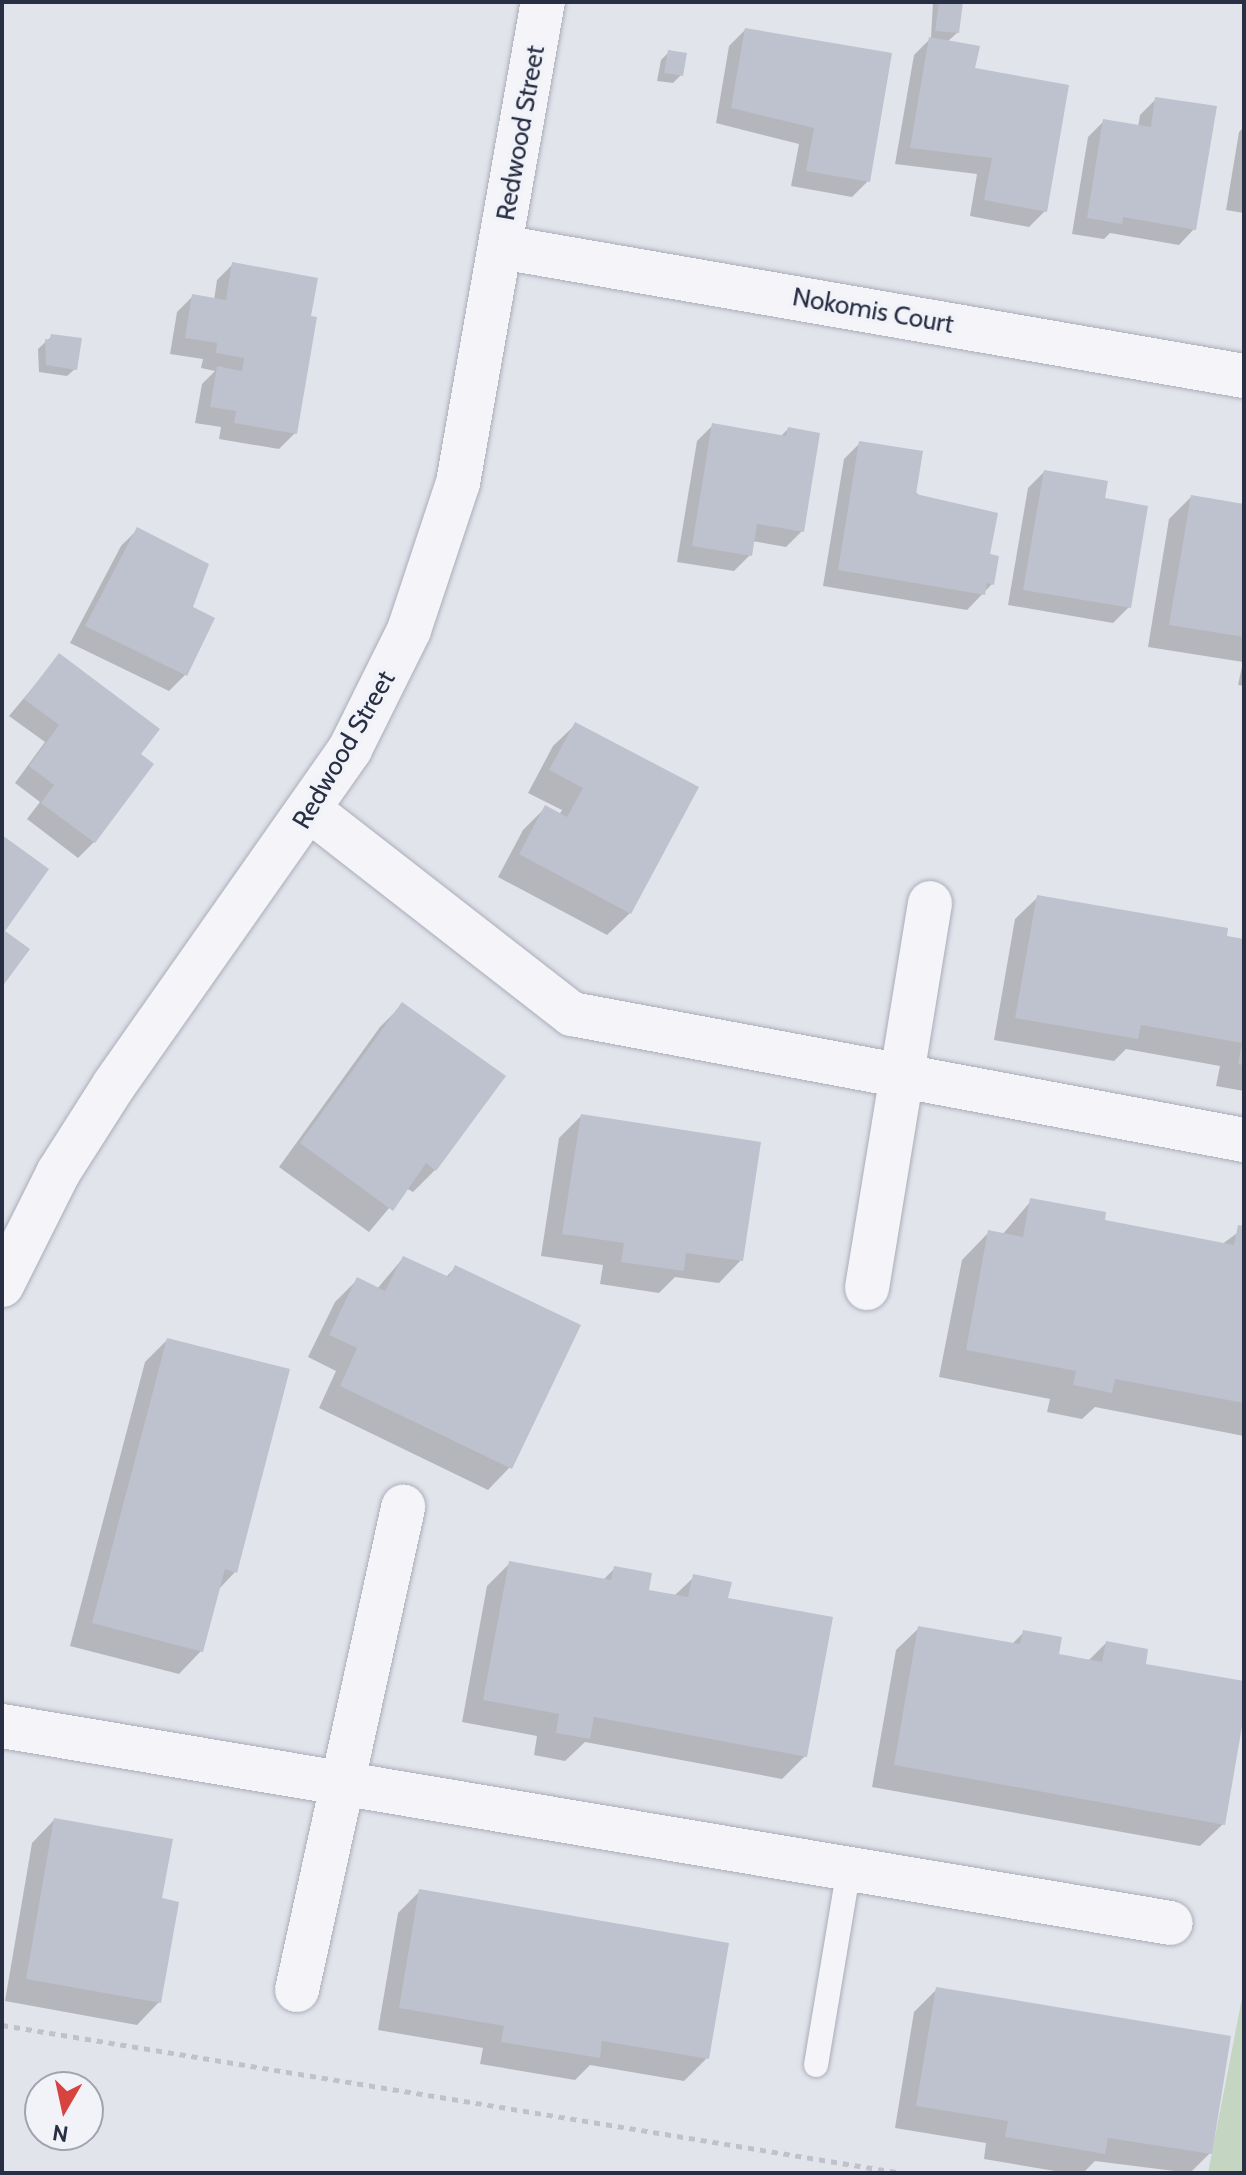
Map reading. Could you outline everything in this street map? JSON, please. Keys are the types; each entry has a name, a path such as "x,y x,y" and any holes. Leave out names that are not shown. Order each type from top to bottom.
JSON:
{"street":[{"name":"Redwood Street","path":"2,1285 58,1173 114,1085 311,811 380,698 428,575 458,483 543,2"},
{"name":"Nokomis Court","path":"501,247 1244,376"},
{"path":"311,811 572,1014 1244,1140"},
{"path":"867,1288 930,903"},
{"path":"297,1990 403,1506"},
{"path":"2,1726 1171,1923"}],"lane":[{"path":"816,2065 849,1868"}],"path":[{"path":"2,2025 902,2173"}],"green space":[{"path":"1244,1988 1244,2173 1208,2173"}],"building":[{"path":"939,2 963,2 959,33 935,31"},
{"path":"745,28 892,53 870,182 806,171 814,128 731,108"},
{"path":"929,37 980,46 975,68 1069,85 1047,212 984,200 992,158 910,148"},
{"path":"668,50 687,53 683,76 664,73"},
{"path":"1155,97 1217,106 1196,230 1123,217 1122,224 1087,218 1103,119 1151,127"},
{"path":"232,262 318,278 311,316 317,317 297,434 234,423 236,411 210,407 217,366 242,371 244,358 216,353 217,343 185,338 192,294 226,300"},
{"path":"51,334 82,338 77,370 46,365 45,339 50,340"},
{"path":"712,423 786,436 788,427 820,433 804,532 757,524 752,556 692,546"},
{"path":"859,441 923,451 916,494 998,513 990,554 999,556 994,585 987,583 985,595 838,570"},
{"path":"1044,470 1108,481 1105,498 1148,506 1131,608 1023,590"},
{"path":"1191,495 1244,504 1244,637 1169,625"},
{"path":"137,527 209,564 193,607 215,618 187,676 85,626"},
{"path":"59,653 160,729 141,754 154,764 95,843 41,803 54,785 29,766 59,725 24,699"},
{"path":"575,722 699,787 631,914 519,854 545,805 567,817 583,788 549,770"},
{"path":"2,835 49,869 5,931 30,949 2,987"},
{"path":"1037,895 1228,928 1227,936 1244,939 1244,1065 1238,1064 1242,1043 1141,1025 1138,1039 1015,1018"},
{"path":"402,1002 506,1076 436,1171 426,1163 393,1211 300,1143"},
{"path":"581,1114 761,1142 743,1261 686,1253 684,1271 621,1262 624,1243 562,1234"},
{"path":"1030,1198 1106,1212 1105,1220 1234,1245 1238,1225 1244,1226 1244,1403 1115,1379 1112,1393 1073,1385 1076,1371 966,1350 988,1230 1023,1237"},
{"path":"403,1256 449,1277 455,1265 581,1325 512,1469 340,1386 357,1348 329,1335 357,1277 385,1291"},
{"path":"167,1338 290,1369 237,1573 225,1569 203,1652 92,1623"},
{"path":"509,1561 611,1580 614,1566 652,1573 649,1590 688,1597 693,1574 732,1582 728,1598 833,1617 807,1757 594,1717 590,1739 556,1733 559,1714 483,1700"},
{"path":"918,1626 1020,1644 1023,1630 1062,1637 1059,1654 1102,1662 1106,1641 1148,1649 1146,1664 1244,1681 1244,1715 1225,1825 894,1765"},
{"path":"54,1818 173,1839 162,1898 179,1902 161,2003 26,1979"},
{"path":"419,1889 729,1943 709,2059 602,2041 600,2058 501,2042 504,2026 399,2008"},
{"path":"936,1987 1231,2036 1212,2154 1108,2138 1105,2154 1005,2137 1008,2121 916,2106"}]}
